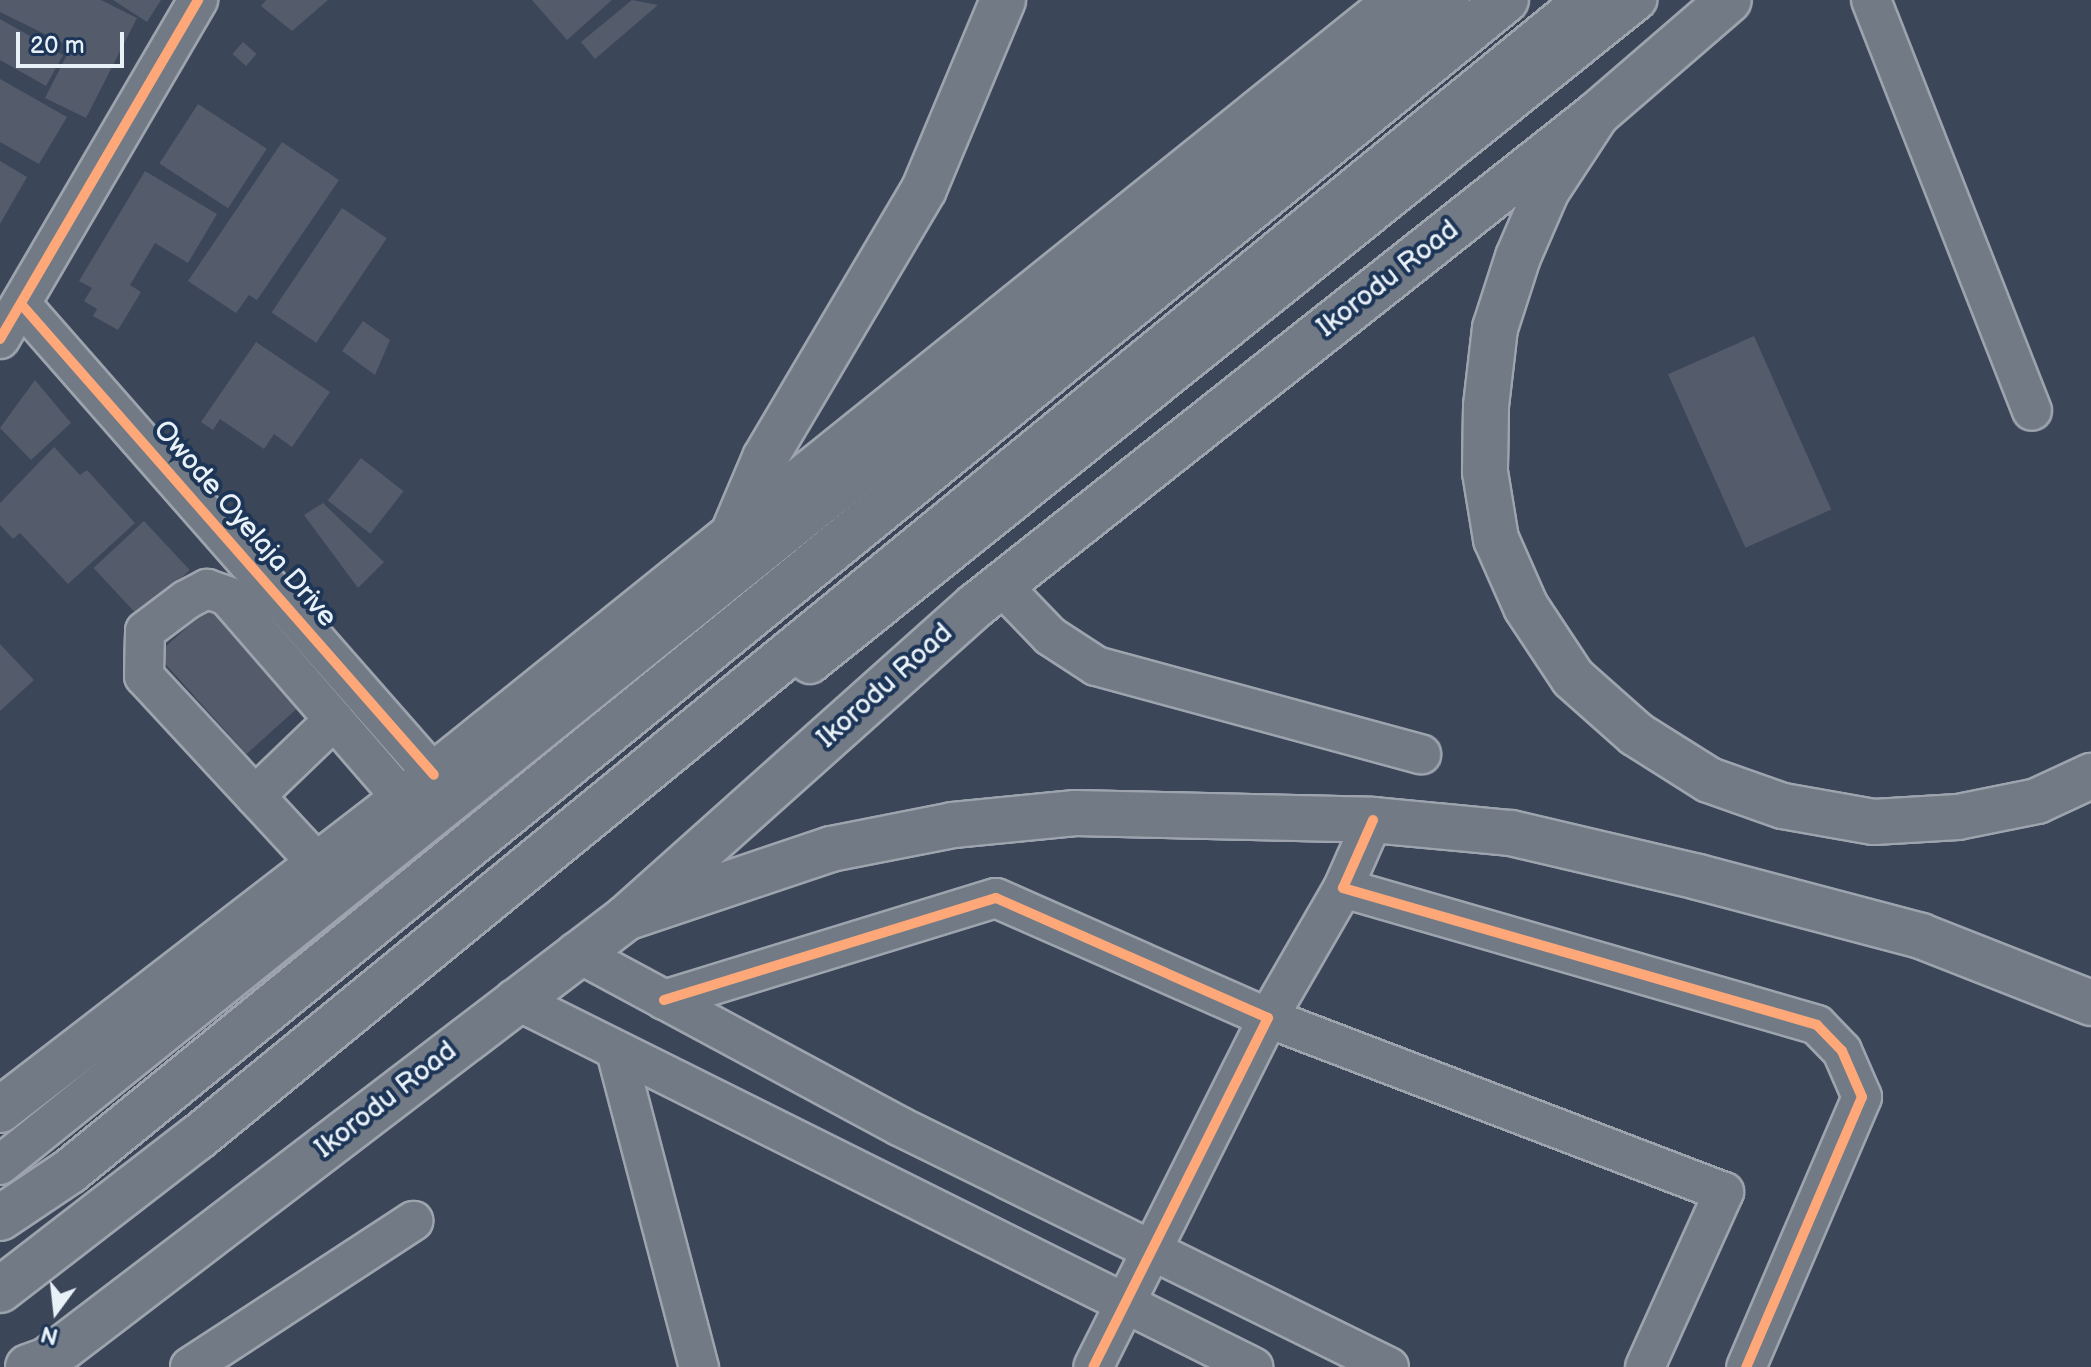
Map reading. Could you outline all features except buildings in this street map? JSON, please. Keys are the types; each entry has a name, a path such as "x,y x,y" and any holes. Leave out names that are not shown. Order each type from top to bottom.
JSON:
{"main road":[{"path":"734,531 765,458 924,189 1003,0"},
{"path":"0,1110 418,787 1398,0"},
{"path":"0,1218 70,1171 1506,0"},
{"path":"0,1290 197,1138 1588,0"},
{"name":"Ikorodu Road","path":"37,1365 514,999 626,918 1001,585 1597,114 1729,0"},
{"path":"1597,114 1547,190 1518,257 1495,328 1486,406 1485,472 1496,539 1526,607 1573,678 1636,734 1709,780 1783,806 1874,822 1958,817 2037,801 2091,776"},
{"path":"626,918 831,849 953,825 1075,813 1373,820 1511,833 1698,877 1921,936 2091,1003"}],"street":[{"path":"0,339 198,0"},
{"path":"0,1165 1450,0"},
{"path":"0,1309 1637,0"},
{"path":"1871,0 2032,411"},
{"name":"Owode Oyelaja Drive","path":"21,304 418,787"},
{"path":"1001,585 1050,636 1096,666 1421,754"},
{"path":"318,864 144,676 139,655 145,631 207,589 227,596 334,720 418,787"},
{"path":"255,796 334,720"},
{"path":"1093,1367 1268,1018 1343,888 1373,820"},
{"path":"1343,888 1817,1025 1842,1051 1862,1097 1746,1367"},
{"path":"664,1000 996,898 1268,1018 1724,1192 1645,1367"},
{"path":"576,952 899,1126 1389,1367"},
{"path":"514,999 617,1055 1253,1367"},
{"path":"617,1055 699,1367"},
{"path":"190,1367 413,1221"}],"cycle path":[{"path":"0,339 198,0"},
{"path":"21,304 434,775"},
{"path":"1373,820 1343,888 1817,1025 1842,1051 1862,1097 1746,1367"},
{"path":"664,1000 996,898 1268,1018 1093,1367"}]}
